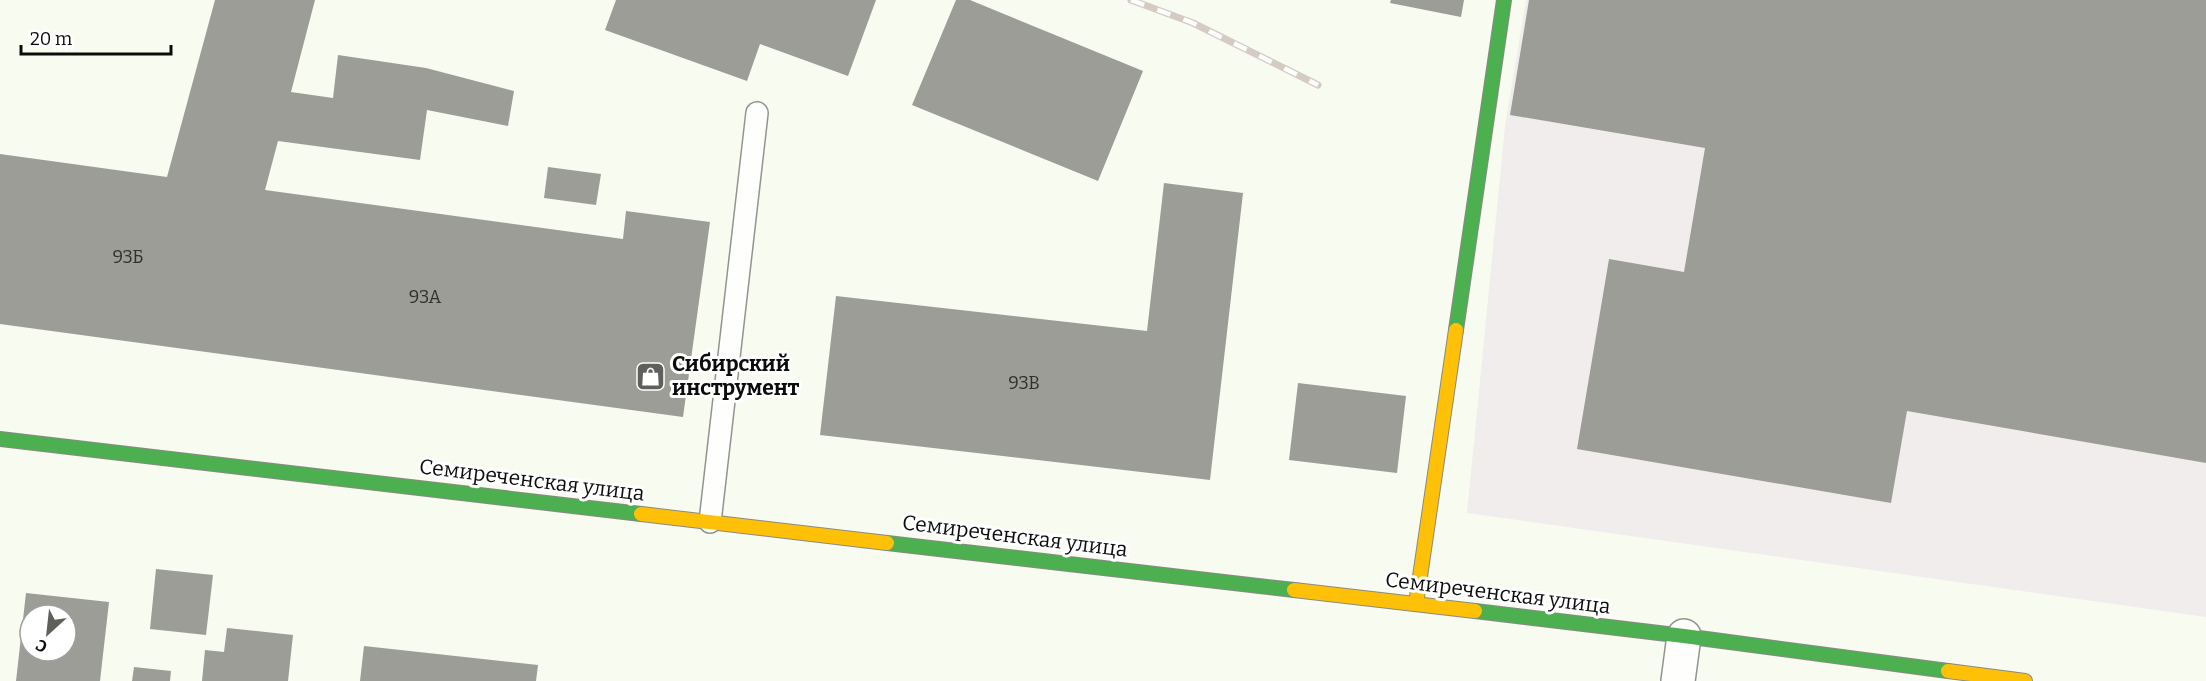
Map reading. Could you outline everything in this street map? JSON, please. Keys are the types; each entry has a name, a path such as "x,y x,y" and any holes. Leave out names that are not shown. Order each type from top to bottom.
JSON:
{"main road":[{"path":"1416,604 1504,0"},
{"name":"Семиреченская улица","path":"0,439 1684,636 2025,681"}],"street":[{"path":"1678,681 1684,636"}],"lane":[{"path":"710,522 757,113"}],"shaded area":[{"path":"1526,0 2206,0 2206,617 1467,513 1505,126"}],"building":[{"path":"215,0 315,0 291,92 333,98 338,55 426,68 514,91 508,126 427,110 420,160 278,141 265,190 623,239 626,211 710,222 683,417 0,324 0,154 167,177"},
{"path":"616,0 876,0 848,76 760,44 747,81 605,30"},
{"path":"956,0 970,0 1143,71 1098,181 912,105"},
{"path":"1391,0 1464,0 1461,17 1390,3"},
{"path":"1529,0 2206,0 2206,463 1907,411 1891,503 1577,449 1609,259 1684,272 1705,148 1510,115"},
{"path":"548,167 601,174 596,205 544,198"},
{"path":"1164,183 1243,193 1210,480 820,435 836,296 1147,331"},
{"path":"1298,383 1406,396 1397,473 1289,460"},
{"path":"156,569 213,575 206,635 150,629"},
{"path":"26,593 109,602 100,681 16,681 18,663 78,663 78,603 25,603"},
{"path":"227,628 293,635 288,681 202,681 205,650 224,652"},
{"path":"364,646 538,665 536,681 360,681"},
{"path":"134,667 171,671 170,681 132,681"}],"railway":[{"path":"1131,0 1193,23 1318,85"}],"traffic: fast":[{"path":"1456,330 1504,0"},
{"path":"0,439 641,514"},
{"path":"887,543 1294,590"},
{"path":"1475,611 1948,671"}],"traffic: slow":[{"path":"1416,604 1456,330"},
{"path":"641,514 887,543"},
{"path":"1294,590 1475,611"},
{"path":"1948,671 2025,681"}],"place":[{"name":"Сибирский инструмент","path":"651,376"}]}
